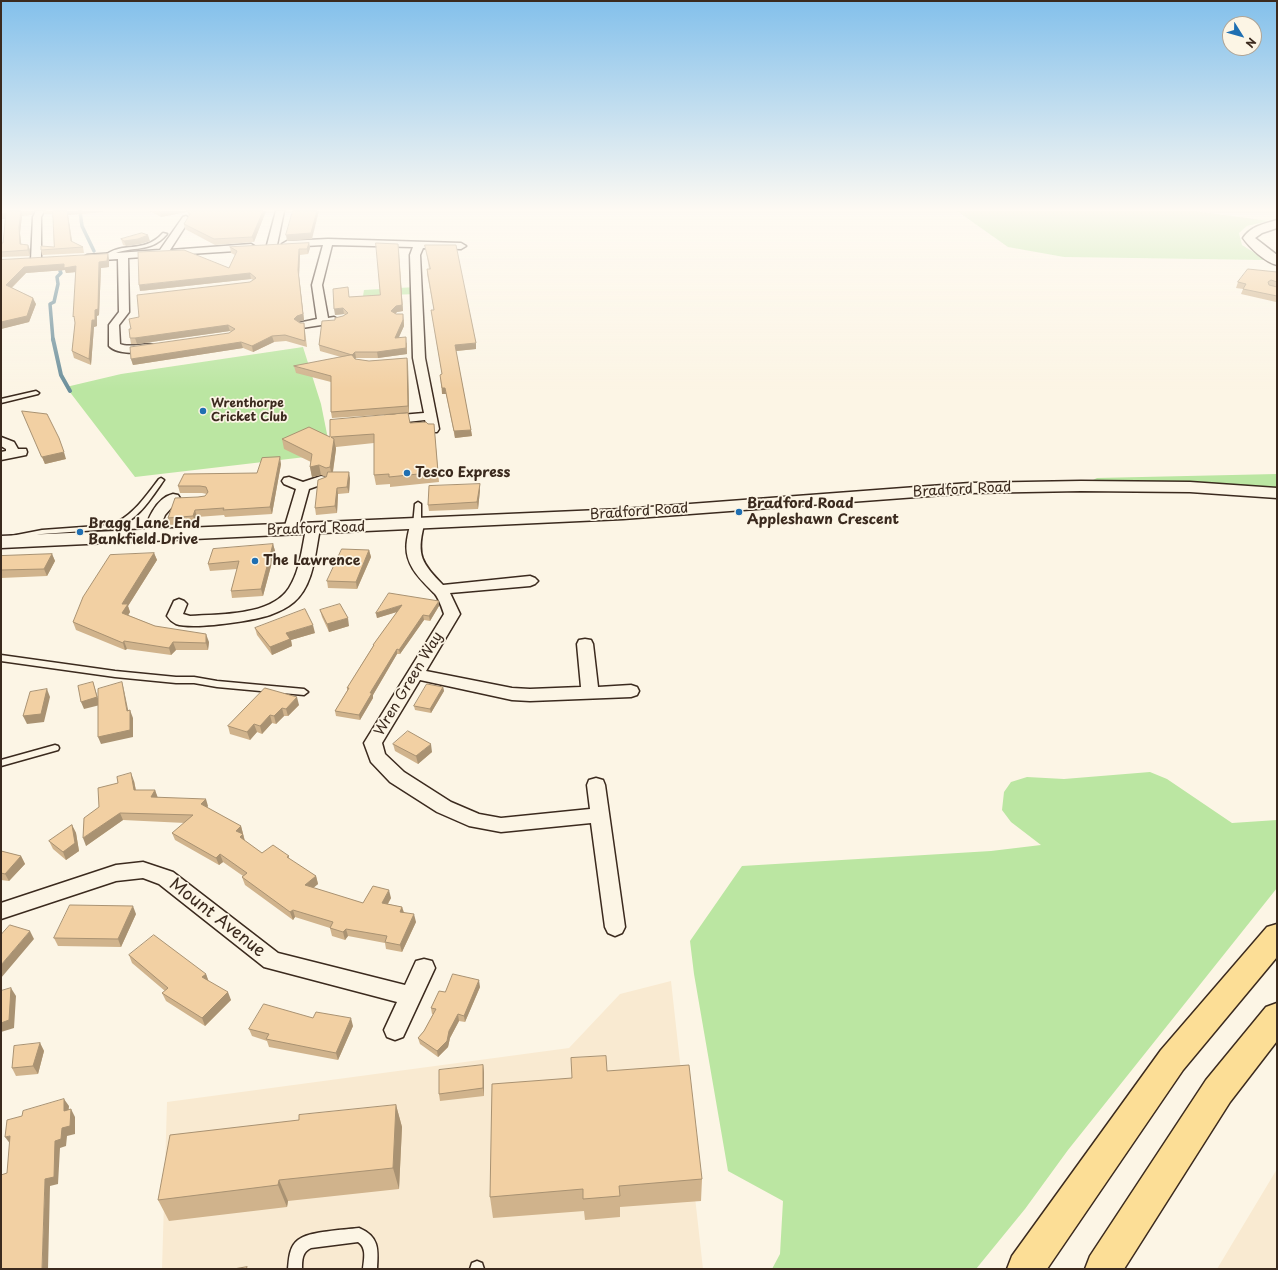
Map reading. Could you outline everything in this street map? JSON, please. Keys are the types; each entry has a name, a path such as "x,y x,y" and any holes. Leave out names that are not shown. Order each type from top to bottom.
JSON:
{"highway":[{"path":"1025,1269 1172,1060 1277,936"},
{"path":"1103,1269 1218,1091 1277,1017"}],"street":[{"path":"124,270 127,298 124,312 114,325 115,346 130,350 160,346"},
{"path":"321,270 317,284 323,321"},
{"path":"415,270 419,358 433,429"},
{"path":"404,316 416,315"},
{"path":"302,325 344,318"},
{"path":"405,360 419,358"},
{"path":"378,421 431,416"},
{"path":"1,441 9,444 12,448 12,454"},
{"path":"289,481 303,487 321,480"},
{"name":"Bradford Road","path":"1,541 149,537 623,514 970,488 1081,486 1190,487 1277,493"},
{"path":"292,529 303,487"},
{"path":"149,537 156,516 171,496 188,500"},
{"name":"Wren Green Way","path":"417,525 413,550 415,559 421,573 438,590 448,604 452,614 373,743 377,757 397,777 444,807 476,821 501,825 600,815"},
{"path":"179,604 175,616 180,620 190,621 250,616 280,604 291,597 298,588 313,529"},
{"path":"438,590 530,581"},
{"path":"586,644 590,693"},
{"path":"415,674 512,694 530,695 631,691"},
{"path":"596,785 616,927"},
{"name":"Mount Avenue","path":"1,911 116,872 143,870 166,878 272,961 411,996"},
{"path":"395,1030 424,968"}],"lane":[{"path":"1,401 36,394"},
{"path":"1,541 42,532 99,528 123,524 133,516 161,480"},
{"path":"417,525 418,504"},
{"path":"1,658 115,674 176,680 194,680 217,684 304,692"},
{"path":"1,763 55,748"},
{"path":"295,1269 296,1254 302,1244 311,1241 359,1235 367,1240 371,1248 370,1269"}],"shaded area":[{"path":"671,981 703,1269 162,1269 167,1102 569,1048 620,994"},
{"path":"1277,1169 1277,1269 1217,1269"}],"green space":[{"path":"416,287 416,294 363,296 364,290"},
{"name":"Wrenthorpe Cricket Club","path":"303,347 321,404 331,454 135,477 66,387 121,374"},
{"path":"1277,474 1277,493 1081,486 1097,478"},
{"path":"1150,772 1167,779 1232,823 1277,820 1277,888 1068,1150 1025,1209 976,1269 772,1269 780,1254 783,1201 728,1171 694,974 690,941 742,866 991,851 1041,845 1011,822 1002,810 1004,792 1011,782 1027,777 1064,779"}],"building":[{"path":"1,270 21,270 6,285 33,298 27,316 1,322"},
{"path":"76,270 99,270 98,309 95,310 95,320 92,320 89,359 72,351 75,323 74,316 73,317"},
{"path":"139,270 298,270 303,314 294,319 300,323 304,323 305,341 285,335 272,336 252,346 241,342 131,359 130,347 229,333 235,329 228,325 130,338 129,329 131,329 129,319 139,317 137,295 250,282 256,278 250,273 139,285"},
{"path":"378,270 400,270 402,305 396,306 391,311 396,314 403,314 403,320 395,338 406,337 406,348 377,352 355,352 352,355 319,345 322,321 335,320 335,318 348,313 343,308 334,309 333,289 348,287 349,297 380,295"},
{"path":"427,270 461,270 476,343 455,345 471,430 454,431 445,388 442,388 440,375 442,374 431,310 434,310"},
{"path":"1247,270 1277,272 1277,282 1271,280 1268,282 1269,285 1277,287 1277,296 1243,289 1246,284 1238,282"},
{"path":"352,355 355,359 369,361 407,358 408,406 331,412 331,376 294,366"},
{"path":"22,411 47,414 64,452 42,457"},
{"path":"408,413 410,423 426,422 428,424 434,424 438,472 389,477 389,474 374,475 374,434 331,437 334,439 330,467 326,468 319,465 310,467 312,454 282,439 309,427 330,437 330,420"},
{"path":"280,457 270,507 195,510 193,516 168,518 175,498 205,496 208,492 206,487 178,486 184,474 257,473 262,458"},
{"path":"328,472 349,472 347,487 337,488 335,506 315,508 318,480 326,477"},
{"path":"480,484 477,502 428,505 429,486"},
{"path":"273,544 261,589 231,591 239,561 208,564 213,549"},
{"path":"342,549 369,550 356,582 327,581"},
{"path":"154,553 122,604 128,604 122,613 155,626 206,634 206,643 173,642 169,648 124,641 123,643 73,622 83,597 110,555"},
{"path":"52,554 44,569 1,570 1,556"},
{"path":"389,593 439,601 429,616 423,615 399,650 397,649 370,693 372,693 359,715 335,711 373,645 402,605 376,613"},
{"path":"340,604 348,618 327,624 320,610"},
{"path":"305,609 313,625 286,633 290,639 270,647 255,628"},
{"path":"93,682 97,697 81,702 78,686"},
{"path":"122,682 127,711 130,710 130,730 98,737 98,689"},
{"path":"427,684 443,687 430,709 414,706"},
{"path":"265,688 297,697 286,709 282,708 274,716 270,715 260,726 254,724 247,732 228,726"},
{"path":"47,689 41,714 23,716 30,692"},
{"path":"408,731 431,744 416,756 393,744"},
{"path":"131,773 134,790 155,790 151,797 206,799 201,804 241,826 236,831 243,834 240,837 262,853 273,845 289,856 287,857 316,876 305,885 363,903 373,886 389,890 382,903 402,907 400,912 414,914 400,945 385,942 387,936 346,929 343,932 330,928 333,922 293,910 290,912 242,877 247,873 220,854 216,858 172,833 193,815 120,813 83,838 84,818 99,807 98,788 118,783 117,777"},
{"path":"72,825 75,843 63,852 49,841"},
{"path":"1,851 21,856 5,874 1,873"},
{"path":"70,905 133,906 118,939 54,938"},
{"path":"10,925 30,931 1,965 1,935"},
{"path":"154,935 206,974 202,977 228,992 202,1018 162,993 168,988 129,955"},
{"path":"453,974 479,980 464,1016 458,1014 449,1031 447,1041 437,1051 418,1038 424,1031 436,1009 431,1008 439,991 445,992"},
{"path":"11,988 9,1020 1,1023 1,991"},
{"path":"264,1004 313,1018 316,1012 351,1018 336,1053 266,1039 269,1034 249,1029"},
{"path":"40,1043 33,1066 12,1068 14,1046"},
{"path":"606,1056 607,1071 689,1065 702,1179 619,1186 620,1196 583,1199 583,1189 490,1197 492,1084 572,1078 571,1058"},
{"path":"483,1065 483,1088 439,1094 439,1070"},
{"path":"64,1099 64,1111 71,1109 70,1126 62,1128 61,1139 55,1141 54,1177 45,1179 42,1269 1,1269 1,1175 7,1173 10,1136 5,1137 7,1120 22,1116 23,1111"},
{"path":"396,1105 393,1168 279,1180 278,1185 158,1200 170,1135 299,1120 299,1115"},
{"path":"247,1267 246,1269 234,1269"}],"waterway":[{"path":"53,340 50,304 54,302 58,284 57,277 61,273 60,270"},
{"path":"53,339 61,375 70,391"}],"place":[{"name":"Wrenthorpe Cricket Club","path":"203,411"},
{"name":"Tesco Express","path":"407,473"},
{"name":"Bradford Road Appleshawn Crescent","path":"739,512"},
{"name":"Bragg Lane End Bankfield Drive","path":"80,532"},
{"name":"The Lawrence","path":"255,561"}]}
